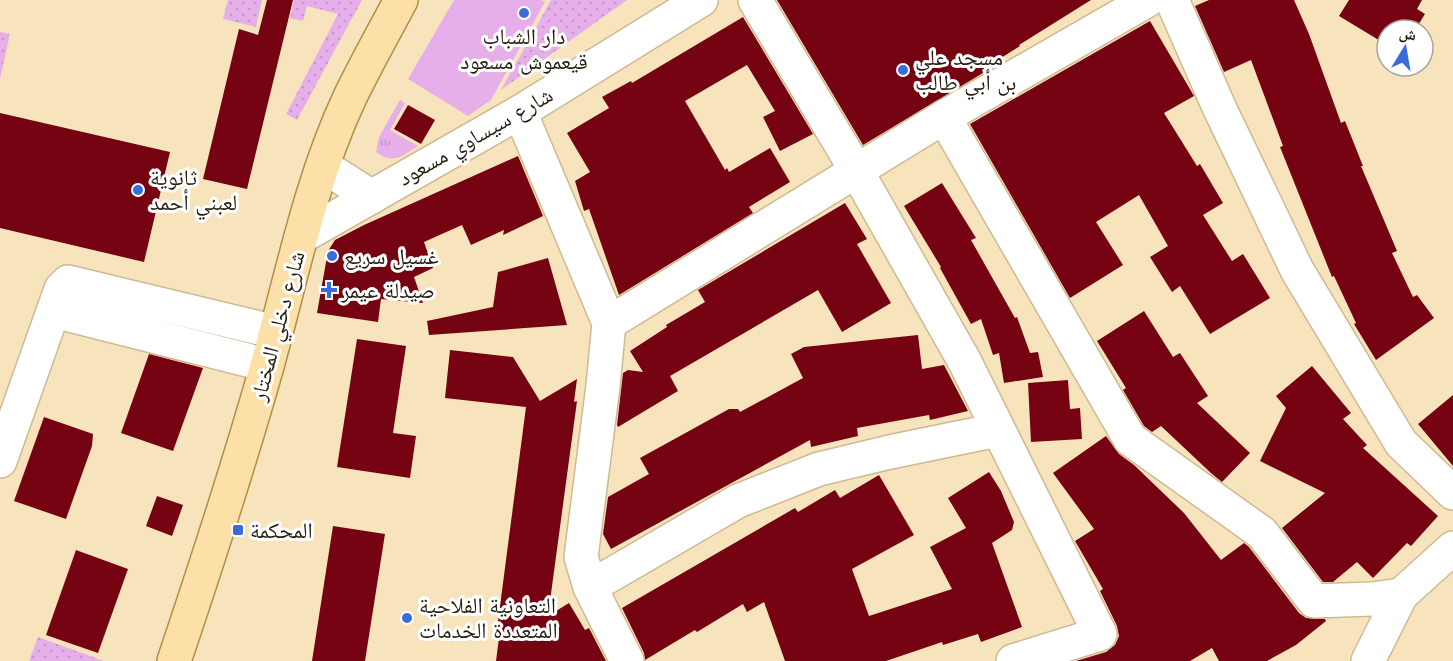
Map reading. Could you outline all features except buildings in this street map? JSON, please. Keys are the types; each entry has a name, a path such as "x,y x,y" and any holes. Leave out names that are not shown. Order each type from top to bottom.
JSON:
{"main road":[{"name":"شارع دخلي المختار","path":"174,661 218,528 323,166 350,98 401,0"}],"street":[{"name":"شارع سيساوي مسعود","path":"301,237 520,112 701,0"},
{"path":"755,0 856,170 965,362 1100,634 1013,661"},
{"path":"609,323 944,117 1148,0"},
{"path":"1172,0 1219,107 1297,270 1401,443 1453,493"},
{"path":"520,112 609,323 581,557 590,587 627,661"},
{"path":"944,117 1130,439 1262,533 1314,601 1372,599 1401,595"},
{"path":"323,166 372,197"},
{"path":"0,461 42,373 54,311 61,289 68,282 276,332"},
{"path":"54,311 267,365"},
{"path":"590,587 738,501 819,469 997,430"},
{"path":"1368,661 1401,595 1453,548"}],"green space":[{"path":"228,0 262,0 256,27 223,19"},
{"path":"294,0 362,0 297,120 286,114 338,14 307,6 303,21 290,18"},
{"path":"454,0 541,0 545,2 491,100 468,116 408,79"},
{"path":"551,0 627,0 501,90"},
{"path":"0,32 10,34 0,79"},
{"path":"400,100 405,103 390,130 418,146 397,158 388,158 376,152 379,137"},
{"path":"38,637 104,661 29,661"}],"place":[{"name":"دار الشباب قيعموش مسعود","path":"524,13"},
{"name":"مسجد علي بن أبي طالب","path":"903,70"},
{"name":"ثانوية لعبني أحمد","path":"138,190"},
{"name":"غسيل سريع","path":"332,256"},
{"name":"صيدلة عيمر","path":"329,290"},
{"name":"المحكمة","path":"238,530"},
{"name":"التعاونية الفلاحية المتعددة الخدمات","path":"407,618"}]}
